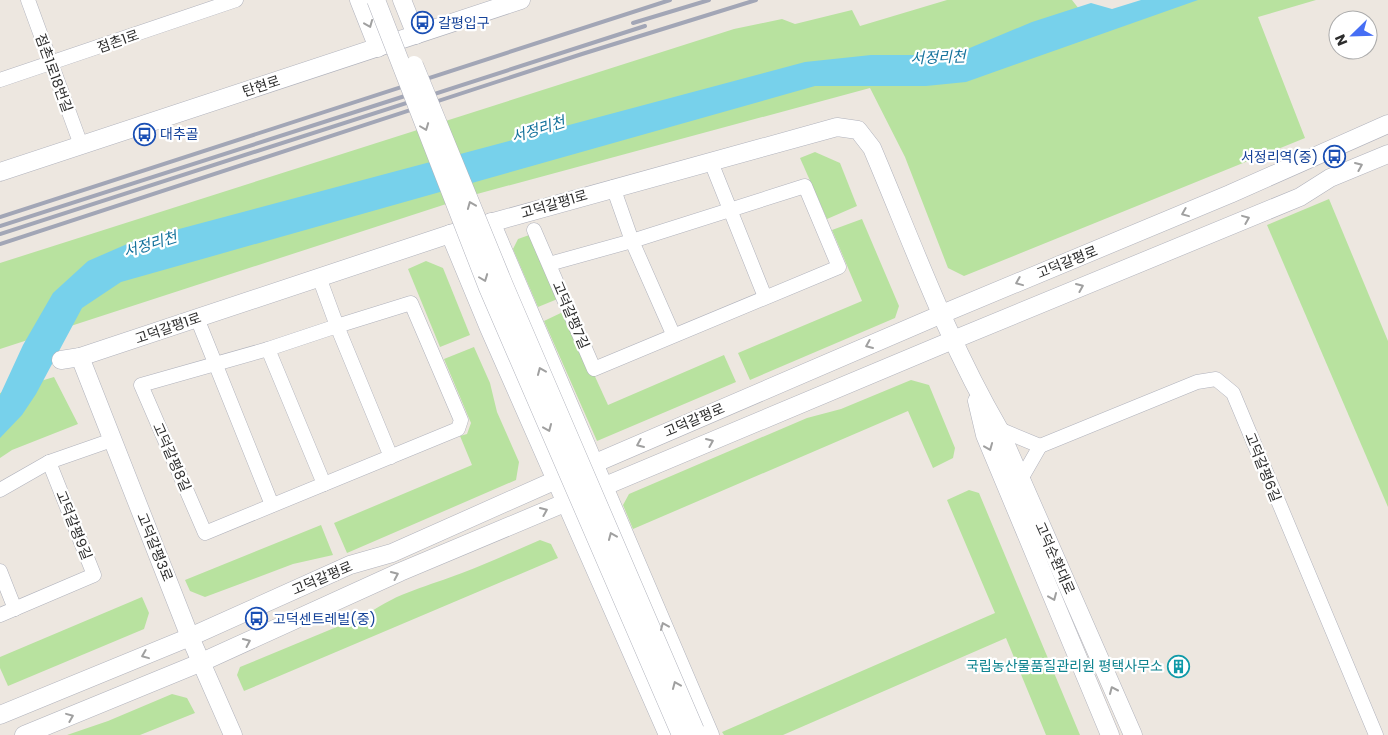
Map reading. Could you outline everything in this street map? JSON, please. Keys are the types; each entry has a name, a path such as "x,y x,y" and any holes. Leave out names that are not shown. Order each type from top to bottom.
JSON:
{"street":[{"name":"점촌1로18번길","path":"28,0 81,146"},
{"name":"점촌1로","path":"0,80 236,0"},
{"path":"359,0 378,48"},
{"path":"376,0 488,288 696,734"},
{"path":"388,0 504,285 696,734"},
{"path":"402,0 416,35"},
{"name":"탄현로","path":"0,172 521,0"},
{"name":"고덕갈평로","path":"0,715 190,637 350,565 392,553 595,463 942,314 1230,194 1388,124"},
{"name":"고덕갈평1로","path":"61,360 80,358 450,234 613,187 837,127 858,130 872,148 942,314"},
{"name":"고덕갈평로","path":"24,735 202,662 400,572 566,502 1300,197 1330,178 1388,154"},
{"path":"711,162 765,297"},
{"name":"고덕갈평7길","path":"805,186 839,267 673,334 594,369 549,264 632,241 805,186"},
{"path":"613,187 632,241 673,334"},
{"path":"491,222 528,312 605,486 696,734"},
{"path":"534,230 549,264"},
{"path":"450,234 489,328 668,735"},
{"path":"319,277 391,457"},
{"name":"고덕갈평8길","path":"411,303 461,420 458,429 205,533 141,385 268,349 411,303"},
{"path":"489,328 528,312"},
{"name":"고덕순환대로","path":"942,314 972,383 999,429 1133,735"},
{"path":"197,318 272,505"},
{"path":"268,349 324,484"},
{"name":"고덕갈평3로","path":"80,358 190,637 233,735"},
{"name":"고덕갈평6길","path":"1040,446 1197,382 1216,379 1234,393 1376,735"},
{"name":"고덕순환대로","path":"972,383 985,435 1110,735"},
{"path":"999,429 1040,446 1021,479"},
{"path":"0,490 49,462 112,440"},
{"name":"고덕갈평9길","path":"0,615 94,576 49,462"},
{"path":"0,570 15,609"}],"green space":[{"path":"947,0 1072,0 1093,27 1166,0 1316,0 1258,17 1305,138 964,276 948,268 905,157 870,88 477,194 0,349 0,263 734,29 782,19 795,24 852,10 860,26"},
{"path":"815,152 840,163 857,206 827,219 800,158"},
{"path":"1329,199 1388,341 1388,507 1267,225"},
{"path":"862,219 899,306 895,318 750,380 738,353 862,301 832,230"},
{"path":"532,234 560,298 538,307 513,249 518,239"},
{"path":"426,261 443,268 470,335 440,347 408,269"},
{"path":"565,311 608,405 724,355 736,382 597,441 544,321"},
{"path":"474,347 490,383 497,412 519,462 516,480 347,553 334,523 472,465 460,436 467,434 471,423 444,359"},
{"path":"54,377 78,424 12,450 0,458 0,393"},
{"path":"911,380 929,385 955,448 953,458 933,468 908,411 633,529 623,505 629,494 807,418 841,409"},
{"path":"969,490 979,493 1080,735 1046,735 1006,638 783,735 724,735 722,732 995,613 947,500"},
{"path":"321,525 333,555 293,564 205,597 190,591 185,580"},
{"path":"540,540 551,544 558,558 244,691 237,675 240,667 368,614 379,606 402,595 472,569"},
{"path":"142,597 149,613 144,629 8,686 0,668 0,657"},
{"path":"172,694 187,698 195,713 140,735 67,735 108,721"}],"water":[{"name":"서정리천","path":"1141,0 1198,0 966,82 926,86 815,86 121,282 82,308 36,394 22,415 0,438 0,395 23,345 53,293 88,261 134,241 805,62 871,55 953,55 1032,22 1091,3 1112,9"}],"railway":[{"path":"0,217 670,0"},
{"path":"633,23 709,0"},
{"path":"0,244 582,54 756,0"},
{"path":"0,234 645,26"},
{"path":"0,226 405,96"}],"place":[{"name":"갈평입구","path":"422,23"},
{"name":"대추골","path":"144,134"},
{"name":"서정리역(중)","path":"1334,157"},
{"name":"고덕센트레빌(중)","path":"257,619"},
{"name":"국립농산물품질관리원 평택사무소","path":"1179,666"}]}
